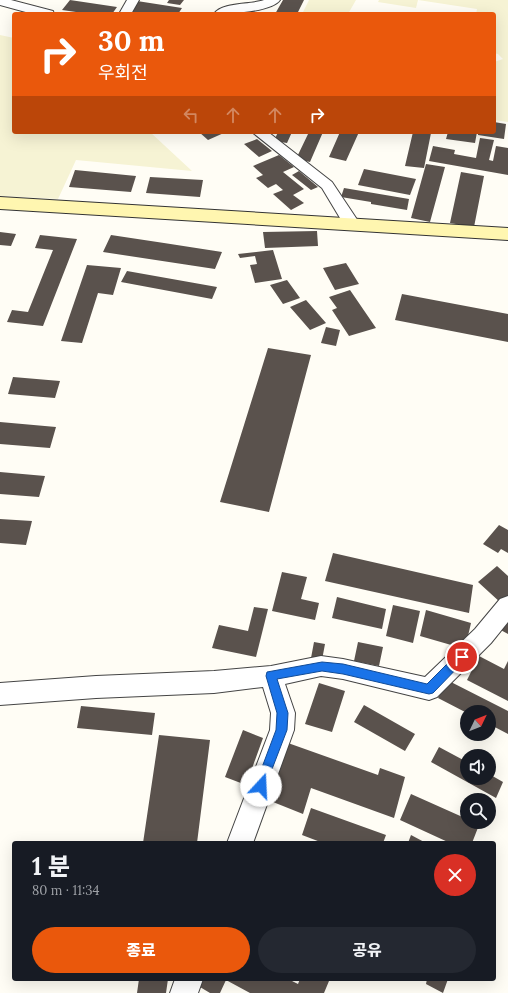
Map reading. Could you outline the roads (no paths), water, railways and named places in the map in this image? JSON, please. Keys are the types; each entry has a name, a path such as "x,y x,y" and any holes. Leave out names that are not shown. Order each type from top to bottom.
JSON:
{"main road":[{"path":"0,203 508,234"}],"street":[{"path":"126,12 133,0"},
{"path":"225,12 232,9 247,8 274,0"},
{"path":"0,2 40,12"},
{"path":"262,134 327,185 340,203 352,224"},
{"path":"0,694 96,687 214,682 271,676 322,666 343,669 429,689 483,636 508,606"},
{"path":"241,841 282,730 283,713 271,676"},
{"path":"184,993 188,981"}]}
